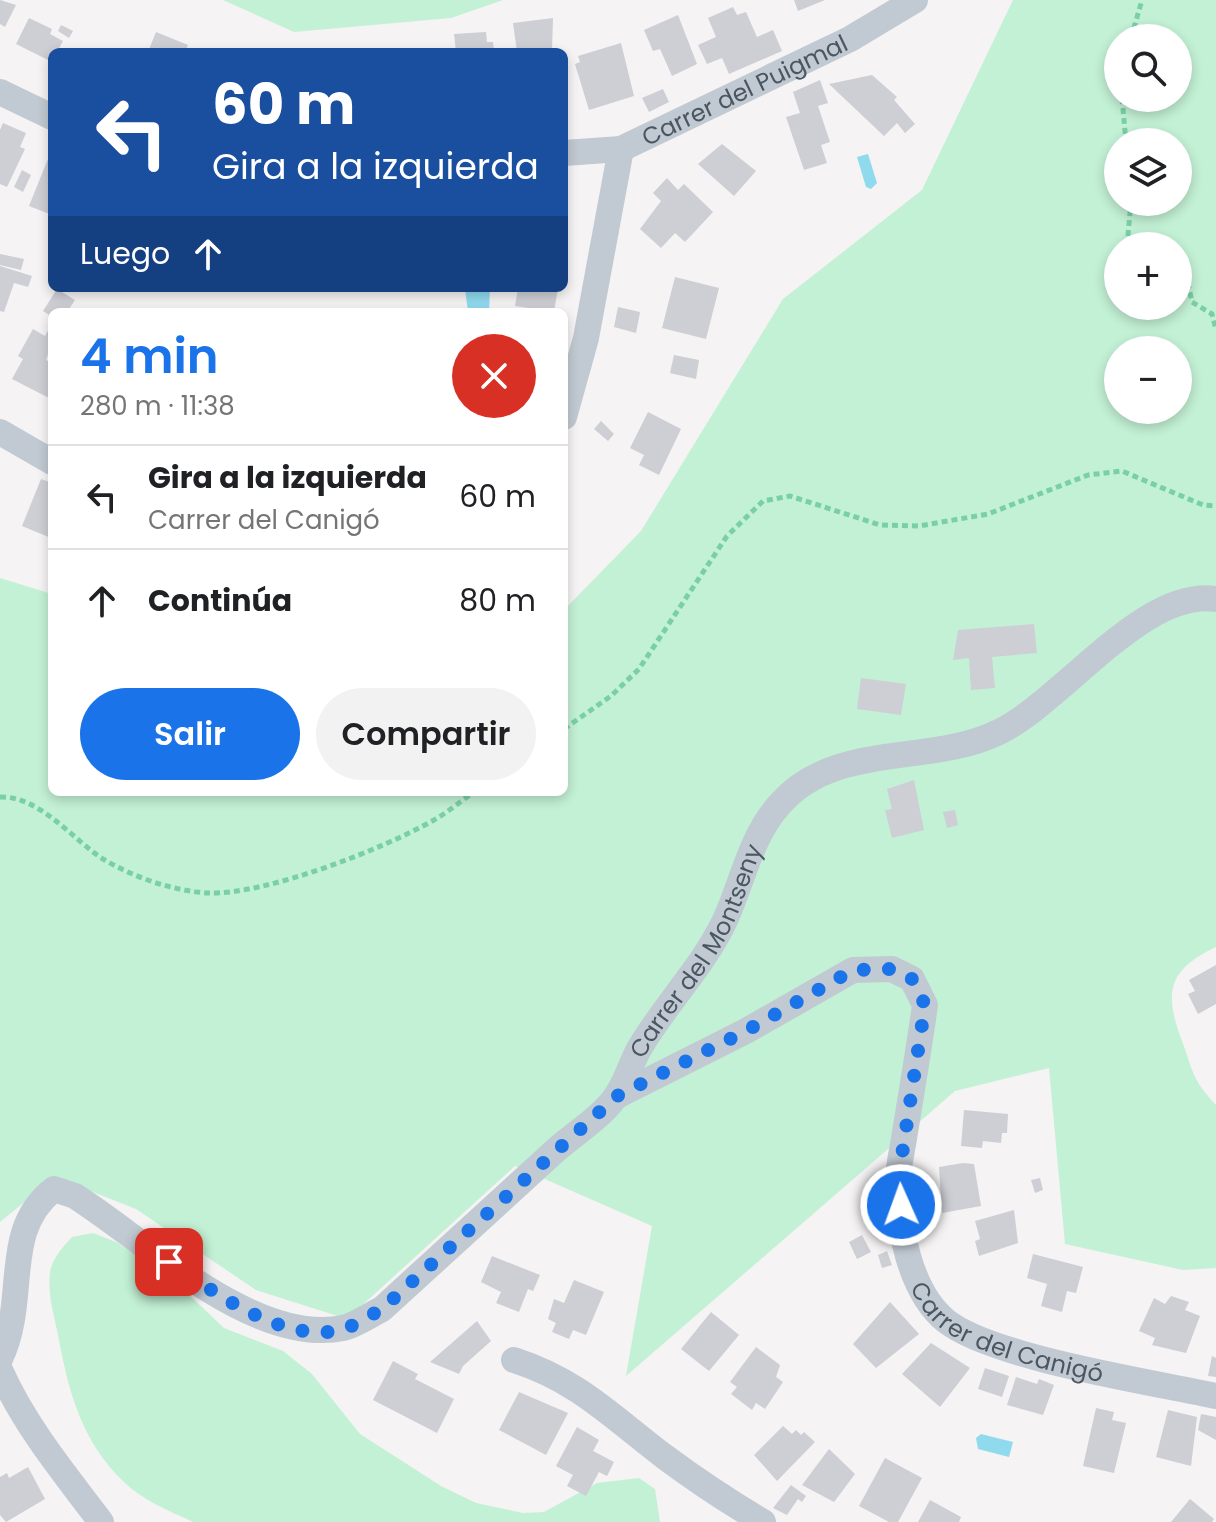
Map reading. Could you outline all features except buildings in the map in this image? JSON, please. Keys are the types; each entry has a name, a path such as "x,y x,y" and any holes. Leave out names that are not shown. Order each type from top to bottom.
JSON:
{"street":[{"name":"Carrer del Puigmal","path":"568,153 621,149 850,39 915,0"},
{"path":"0,92 48,115"},
{"path":"568,403 586,338 621,149"},
{"path":"0,432 48,460"},
{"name":"Carrer del Montseny","path":"0,1359 9,1339 7,1260 11,1236 19,1215 34,1200 54,1189 88,1204 246,1312 288,1328 347,1328 382,1309 617,1096 641,1045 685,985 725,919 762,830 780,804 838,765 957,747 1000,731 1040,704 1150,614 1183,601 1216,599"},
{"name":"Carrer del Canigó","path":"617,1096 746,1031 853,970 892,969 912,979 925,1005 898,1181 908,1254 914,1277 925,1296 946,1321 978,1339 1035,1356 1216,1396"},
{"path":"514,1360 551,1372 613,1414 663,1456 763,1522"},
{"path":"0,1370 12,1397 39,1439 101,1522"}],"path":[{"path":"1135,24 1142,0"},
{"path":"1192,302 1212,314 1216,330"},
{"path":"568,726 611,696 639,669 727,536 763,501 790,496 880,525 919,526 988,514 1088,475 1122,471 1203,505 1216,506"},
{"path":"0,797 12,797 39,810 105,859 162,885 208,893 250,888 333,864 434,820 468,796"}],"green space":[{"path":"223,0 503,0 451,18 294,32"},
{"path":"1013,0 1216,0 1216,947 1187,965 1179,974 1172,996 1176,1024 1194,1075 1216,1105 1216,1268 1183,1270 1065,1244 1049,1068 955,1091 626,1376 652,1226 515,1166 347,1319 256,1290 136,1209 55,1177 0,1222 0,578 48,593 48,796 568,796 568,606 641,531 783,299 922,190"},
{"path":"93,1233 116,1242 166,1273 224,1328 283,1351 312,1374 360,1434 441,1486 476,1503 523,1513 544,1512 597,1483 639,1478 655,1489 660,1522 193,1522 157,1505 124,1482 98,1451 80,1417 63,1360 50,1298 51,1268 58,1253 72,1237"}],"water":[{"path":"868,154 877,183 871,189 866,187 857,157"},
{"path":"466,292 490,292 489,308 468,308"},
{"path":"981,1434 1013,1442 1009,1457 978,1449 976,1438"}],"route":[{"path":"169,1262 246,1312 288,1328 347,1328 382,1309 617,1096 746,1031 853,970 892,969 912,979 925,1005 898,1181 901,1205"}]}
